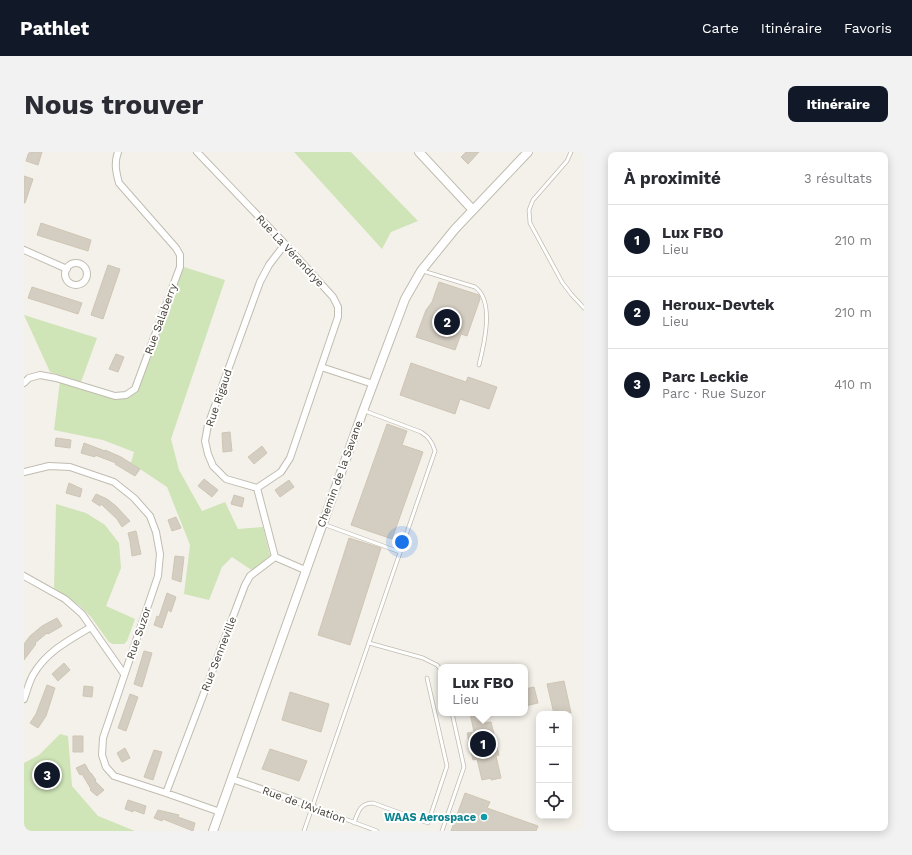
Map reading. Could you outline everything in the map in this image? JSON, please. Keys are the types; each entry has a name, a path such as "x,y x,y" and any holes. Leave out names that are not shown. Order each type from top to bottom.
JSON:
{"street":[{"name":"Rue Salaberry","path":"24,383 29,378 40,375 56,378 115,396 126,395 135,389 180,267 180,255 176,248 119,183 115,170 118,152"},
{"name":"Rue La Vérendrye","path":"197,152 285,244 333,297 338,307 338,317 290,458 281,472 257,488"},
{"path":"419,152 472,209"},
{"name":"Chemin de la Savane","path":"213,831 305,570 405,299 421,271 472,209 528,152"},
{"name":"Rue Rigaud","path":"257,488 226,479 213,466 205,441 208,426 260,282 269,265 285,244"},
{"path":"24,250 67,269"},
{"path":"321,367 373,384"},
{"name":"Rue Suzor","path":"24,472 49,466 70,467 114,482 134,498 150,516 156,532 160,554 158,576 103,738 102,755 106,767 114,776 220,812"},
{"path":"257,488 275,557 305,570"},
{"name":"Rue Senneville","path":"166,793 245,585 250,576 275,557"},
{"path":"24,576 65,599 82,614 124,674"},
{"path":"24,698 33,675 41,662 52,651 91,627"},
{"name":"Rue de l'Aviation","path":"232,778 313,807"}],"lane":[{"path":"571,152 567,161 533,200 529,210 530,223 562,282 570,294 584,308"},
{"path":"421,271 475,287 479,290 483,297 486,317 485,342 479,365"},
{"path":"304,831 435,451 432,442 421,432 363,411"},
{"path":"322,524 400,552"},
{"path":"369,643 423,658 438,666"},
{"path":"354,822 360,807 367,803 373,803 428,823 447,766 427,678"},
{"path":"442,831 464,767 453,716"},
{"name":"Rue de l'Aviation","path":"313,807 377,831"},
{"path":"362,831 363,826"}],"green space":[{"path":"294,152 351,152 418,221 391,232 382,249"},
{"path":"184,267 225,280 171,439 179,470 202,511 225,502 238,529 263,527 271,560 253,571 232,557 222,567 209,600 184,594 190,545 167,487 131,463 134,452 103,440 54,430 60,381 118,399 130,397 138,390"},
{"path":"24,315 97,338 81,382 50,372"},
{"path":"56,504 86,513 105,525 119,543 121,568 106,606 135,619 127,641 124,644 113,644 109,642 91,617 80,606 54,588"},
{"path":"60,734 68,736 72,786 98,816 135,831 24,831 24,763 39,755"}],"building":[{"path":"29,152 42,152 38,165 26,161"},
{"path":"466,152 479,152 468,164 461,157"},
{"path":"24,176 33,179 25,203 24,203"},
{"path":"41,223 91,240 88,251 37,235"},
{"path":"108,265 120,269 103,319 91,315"},
{"path":"439,282 479,295 480,299 467,336 461,334 455,350 416,337 426,310 432,302"},
{"path":"32,287 82,303 78,314 28,298"},
{"path":"116,354 124,357 118,372 109,369"},
{"path":"411,363 466,382 468,377 497,387 489,409 460,399 455,414 400,395"},
{"path":"387,424 407,431 402,445 423,452 392,539 351,525"},
{"path":"230,432 232,451 223,452 222,433"},
{"path":"56,438 71,440 70,448 55,446"},
{"path":"84,443 121,457 140,469 135,476 115,464 116,463 95,455 95,457 81,453"},
{"path":"262,446 267,453 254,464 248,457"},
{"path":"204,479 218,490 212,497 198,486"},
{"path":"289,480 294,487 280,497 275,490"},
{"path":"69,483 82,489 80,497 66,493"},
{"path":"96,494 107,499 116,506 130,521 122,527 117,519 101,504 100,506 92,501"},
{"path":"234,495 244,498 242,507 231,504"},
{"path":"176,517 181,528 172,531 168,520"},
{"path":"136,531 141,554 132,556 128,533"},
{"path":"349,538 381,548 350,645 318,635"},
{"path":"175,556 184,557 181,582 172,579"},
{"path":"167,593 176,597 171,612 168,610 162,628 154,625 157,616 159,617"},
{"path":"57,618 62,626 48,634 47,633 35,643 36,644 24,660 24,644 30,636 42,626"},
{"path":"144,651 152,653 142,687 134,684"},
{"path":"64,663 70,670 58,681 52,674"},
{"path":"564,681 571,711 553,711 547,684"},
{"path":"47,685 55,688 46,716 38,728 30,723 36,714"},
{"path":"84,686 93,687 92,697 83,696"},
{"path":"534,687 538,703 528,705 528,688"},
{"path":"290,692 329,704 321,732 282,720"},
{"path":"130,694 138,697 126,731 118,728"},
{"path":"471,716 483,716 485,723 491,722 499,755 496,756 501,778 482,780 477,759 473,760 467,733 474,732"},
{"path":"73,736 83,736 83,752 73,752"},
{"path":"125,748 130,758 122,762 117,753"},
{"path":"270,749 307,761 299,781 262,769"},
{"path":"154,750 162,752 153,780 144,777"},
{"path":"85,764 96,780 95,781 104,790 97,796 90,790 91,789 82,774 80,775 76,768"},
{"name":"WAAS Aerospace","path":"465,793 490,802 487,808 538,826 536,831 451,831"},
{"path":"128,800 146,806 144,814 125,809"},
{"path":"158,810 179,815 178,817 195,823 193,831 163,819 162,821 154,818"}],"place":[{"name":"Heroux-Devtek","path":"447,322"},
{"name":"Lux FBO","path":"483,744"},
{"name":"Parc Leckie","path":"47,775"},
{"name":"WAAS Aerospace","path":"484,817"}]}
